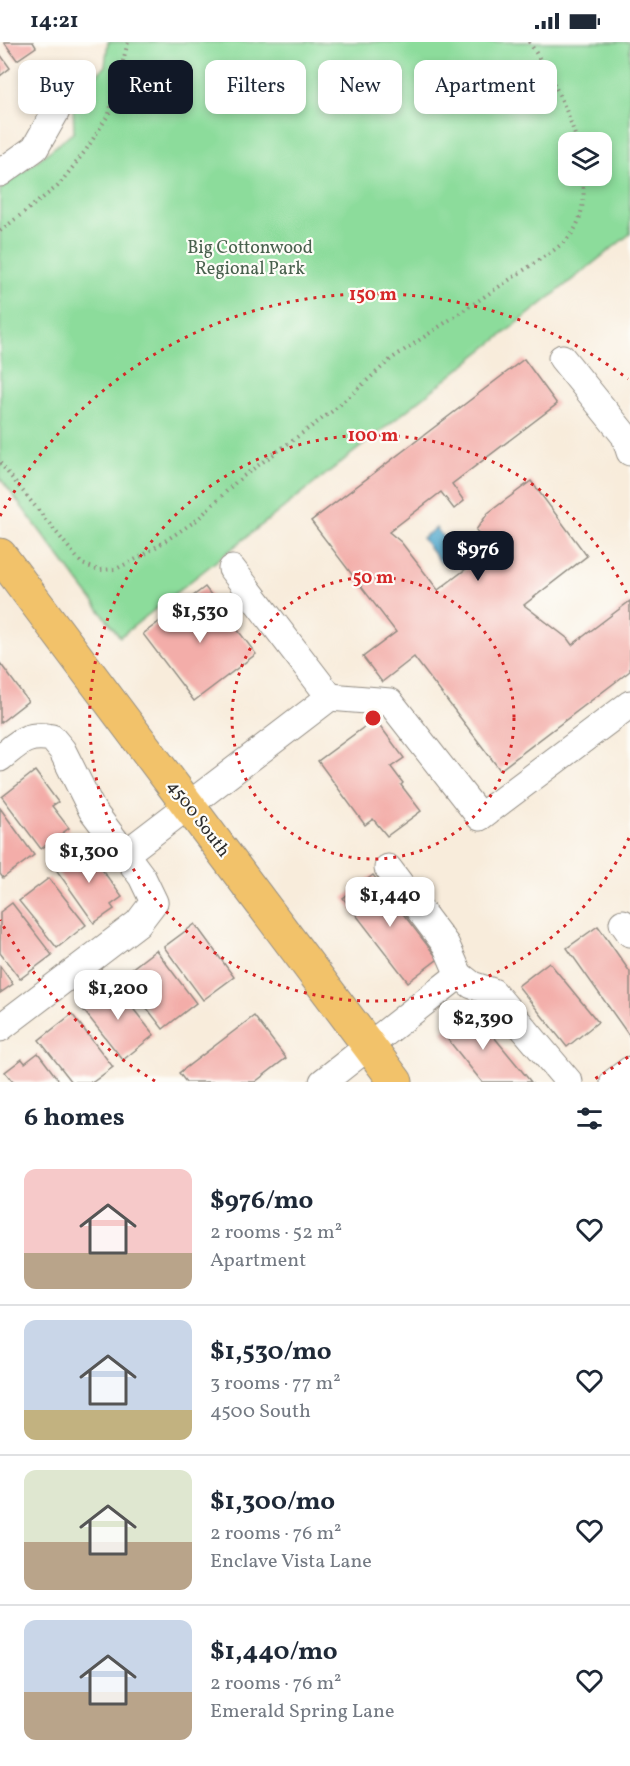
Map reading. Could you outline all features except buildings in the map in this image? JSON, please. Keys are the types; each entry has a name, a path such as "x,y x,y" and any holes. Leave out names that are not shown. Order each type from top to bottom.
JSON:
{"main road":[{"name":"4500 South","path":"0,555 396,1082"}],"street":[{"path":"0,173 35,148 54,114"},
{"path":"562,358 626,436 630,452"},
{"path":"232,569 330,698"},
{"path":"125,854 330,698 390,702 480,817 630,704"},
{"path":"0,758 29,737 40,735 52,738 62,750 92,810 142,877 154,902 138,923 0,1028"},
{"path":"388,868 446,945 459,975 472,985 493,992 569,1082"},
{"path":"323,1082 459,975"},
{"path":"614,1082 630,1070"}],"path":[{"path":"0,231 58,186 86,150 109,114 128,42"},
{"path":"529,42 549,72 571,119 574,132"},
{"path":"0,463 82,564 99,570 116,569 142,556 197,520 238,480 334,410 391,359 554,250 571,236 580,218 584,186"}],"green space":[{"name":"Big Cottonwood Regional Park","path":"108,42 630,42 630,234 120,637 0,478 0,190 74,132 73,114 96,114 96,76 105,66"}],"water":[{"path":"436,528 455,552 441,563 422,538"}]}
